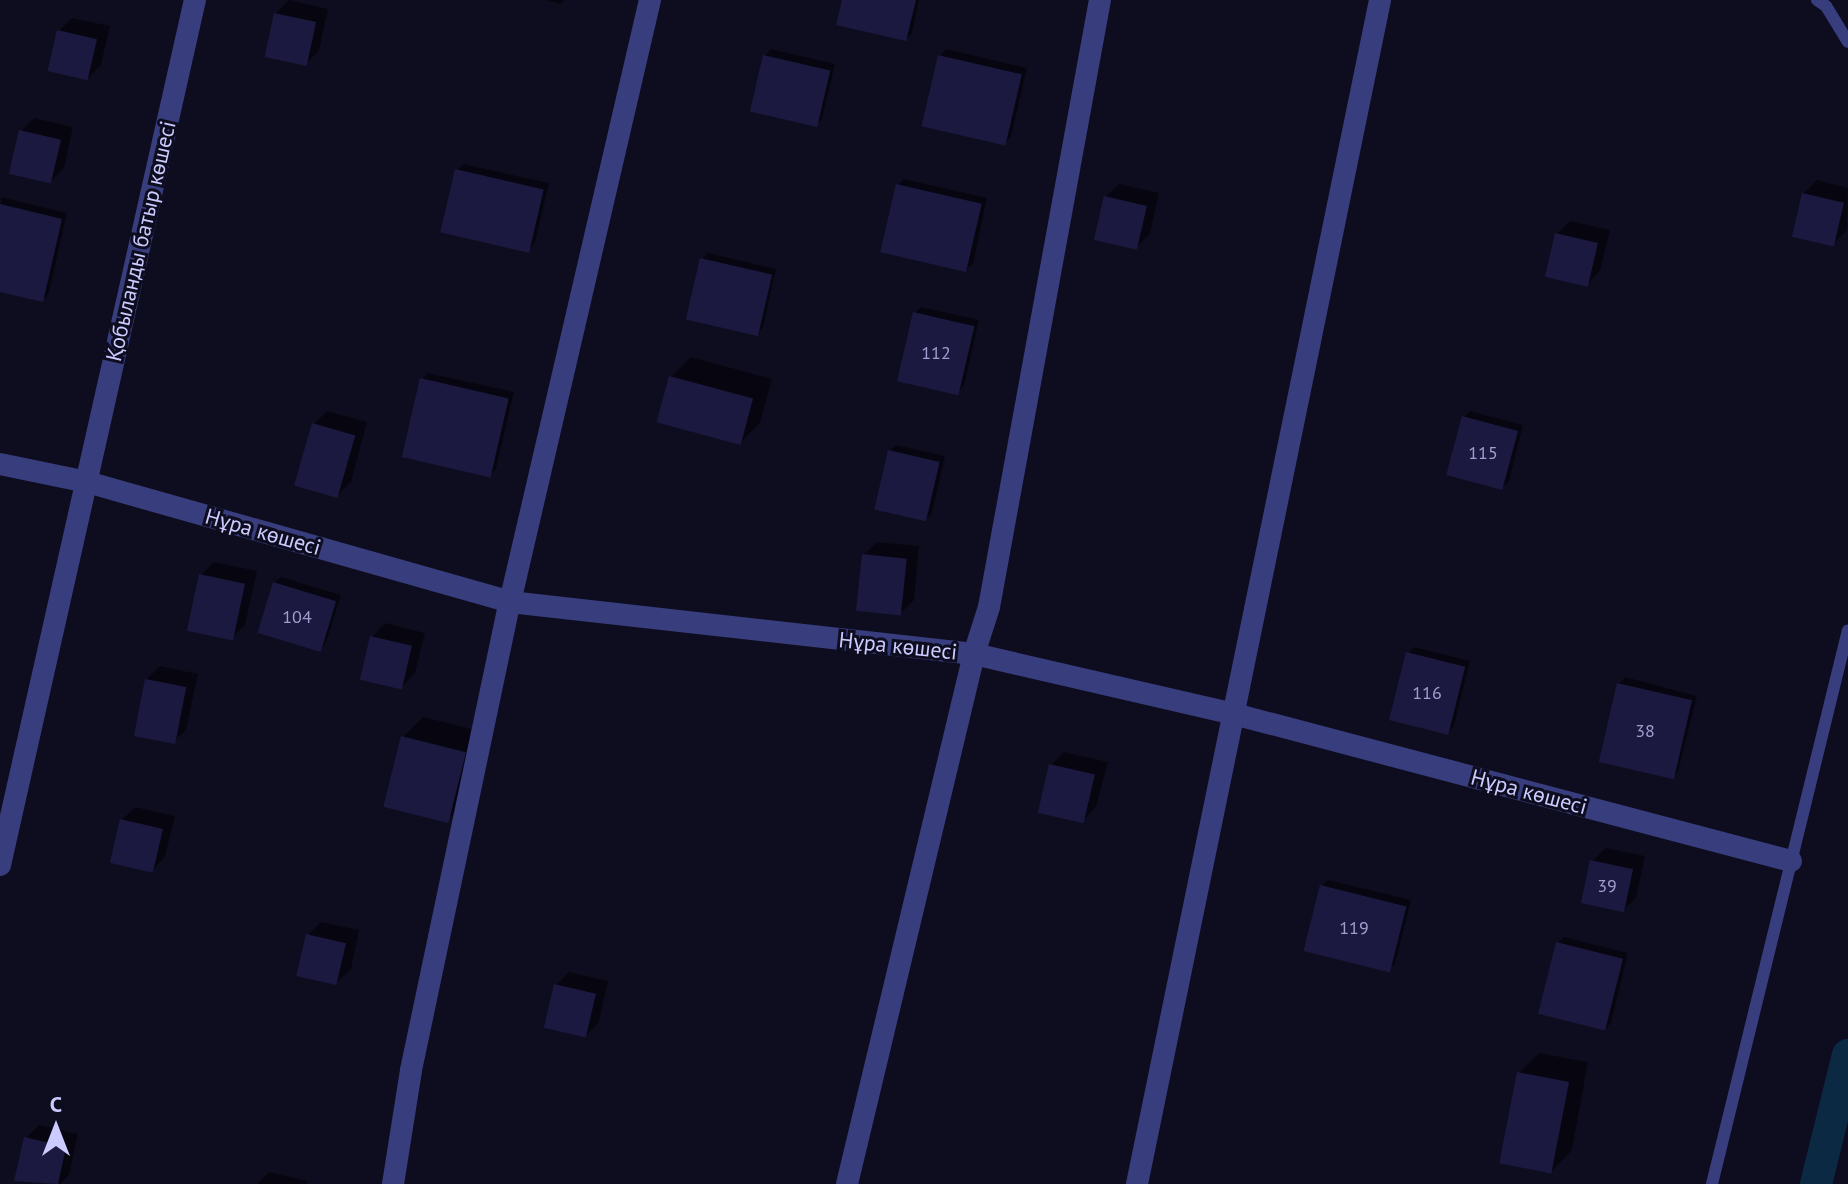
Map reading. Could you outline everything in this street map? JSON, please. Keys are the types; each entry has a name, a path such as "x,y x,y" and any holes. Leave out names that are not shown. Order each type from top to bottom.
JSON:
{"street":[{"name":"Қобыланды батыр көшесі","path":"0,865 195,0"},
{"path":"393,1184 411,1070 510,602 650,0"},
{"path":"847,1184 974,654 989,607 1100,0"},
{"path":"1137,1184 1380,0"},
{"name":"Нұра көшесі","path":"0,464 87,482 510,602 974,654 1234,714 1791,861"}],"lane":[{"path":"1817,0 1826,6 1848,42"},
{"path":"1712,1184 1848,630"}],"building":[{"path":"842,0 916,0 906,41 836,25"},
{"path":"274,13 316,22 307,66 265,57"},
{"path":"57,30 97,39 88,80 48,71"},
{"path":"763,55 830,71 817,127 750,112"},
{"path":"938,55 1022,74 1005,145 922,126"},
{"path":"19,130 61,140 51,184 9,174"},
{"path":"455,169 544,189 529,253 440,232"},
{"path":"896,184 982,204 966,272 880,252"},
{"path":"1802,193 1844,203 1834,247 1792,237"},
{"path":"1104,196 1147,206 1137,250 1094,240"},
{"path":"0,204 62,219 43,302 0,292"},
{"path":"1555,233 1598,243 1588,287 1545,277"},
{"path":"700,258 772,275 758,336 686,319"},
{"path":"913,312 974,326 958,395 897,381"},
{"path":"669,376 753,399 741,445 657,422"},
{"path":"420,378 509,398 490,477 402,457"},
{"path":"1462,416 1518,431 1502,490 1446,475"},
{"path":"312,423 355,435 337,498 294,485"},
{"path":"888,450 940,462 926,521 874,509"},
{"path":"862,554 907,559 901,615 856,611"},
{"path":"199,574 245,584 233,641 187,631"},
{"path":"273,582 336,601 321,652 258,633"},
{"path":"370,636 412,646 402,690 360,680"},
{"path":"1406,652 1465,667 1448,735 1389,720"},
{"path":"145,679 186,687 175,744 134,736"},
{"path":"1617,683 1692,700 1674,779 1599,762"},
{"path":"401,736 466,752 448,823 383,807"},
{"path":"1049,764 1095,775 1084,823 1038,813"},
{"path":"120,819 163,829 153,873 110,863"},
{"path":"1590,860 1633,869 1624,912 1581,903"},
{"path":"1320,885 1406,907 1390,973 1304,951"},
{"path":"306,934 346,943 336,985 296,976"},
{"path":"1556,942 1623,959 1605,1030 1538,1014"},
{"path":"554,984 596,994 586,1038 544,1028"},
{"path":"1517,1072 1569,1082 1551,1173 1499,1163"},
{"path":"24,1137 66,1147 58,1184 14,1181"}],"waterway":[{"path":"1816,1184 1848,1055"}]}
